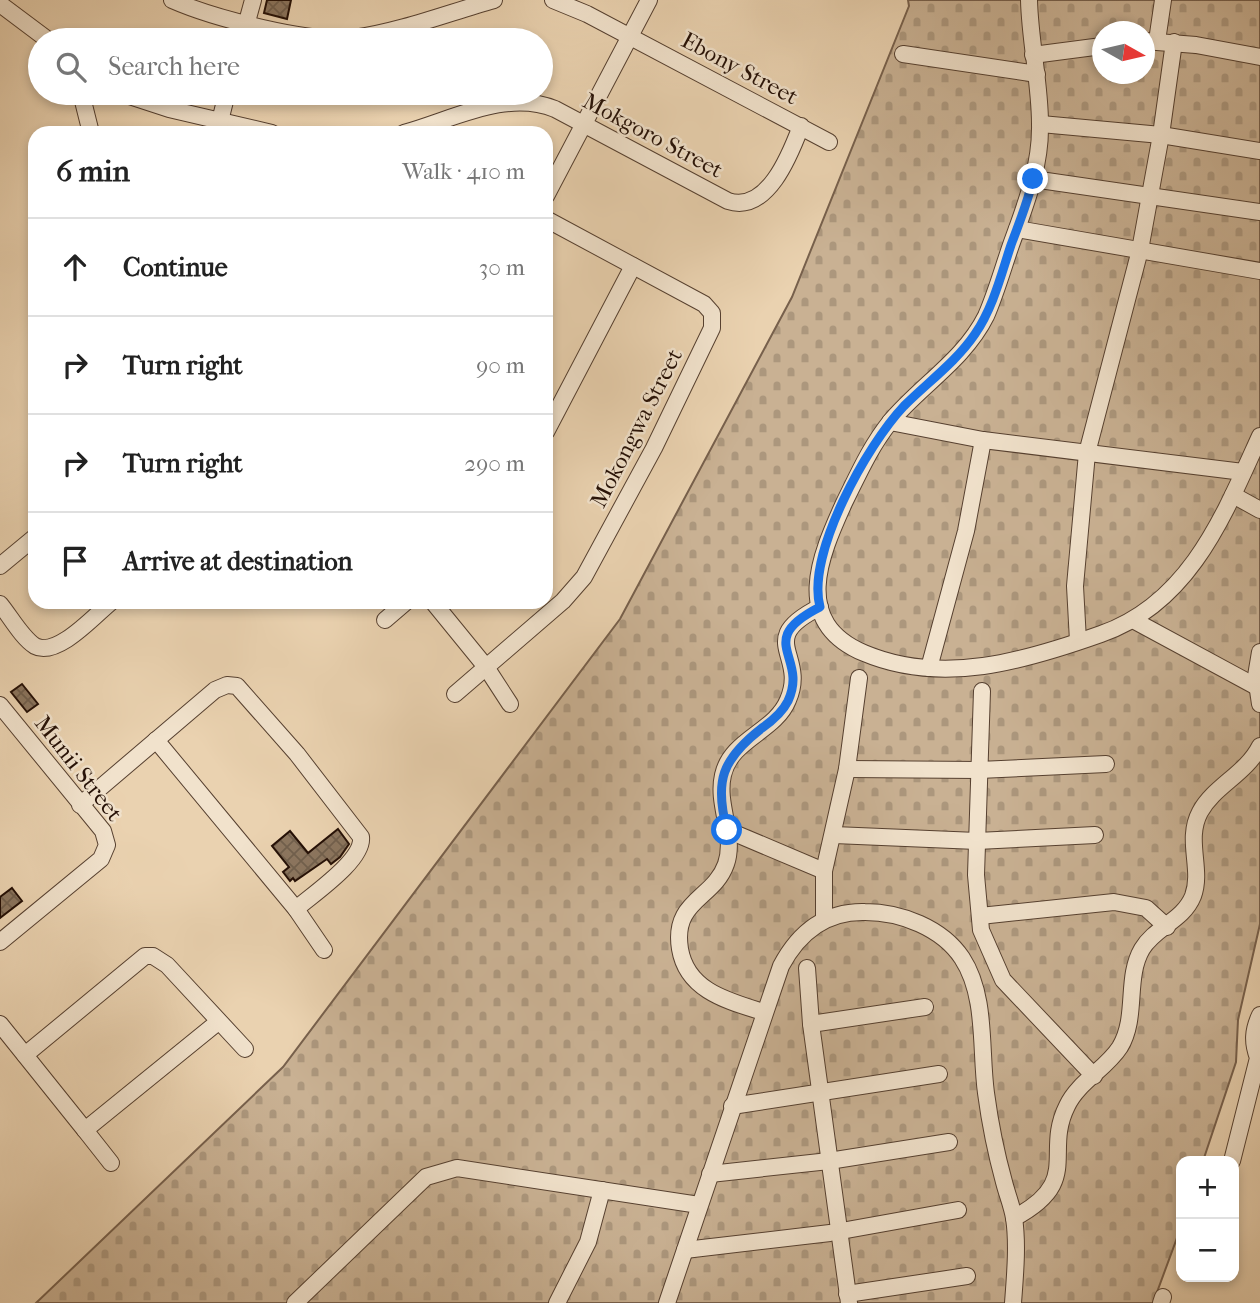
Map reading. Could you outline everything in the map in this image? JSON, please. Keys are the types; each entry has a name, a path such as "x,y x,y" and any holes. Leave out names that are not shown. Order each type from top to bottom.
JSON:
{"street":[{"path":"172,0 270,28"},
{"path":"246,28 253,0"},
{"path":"390,28 494,0"},
{"name":"Ebony Street","path":"553,0 630,36 829,142"},
{"path":"553,183 649,0"},
{"path":"1029,0 1041,124 1033,179 995,293 976,332 951,364 890,422 865,460 822,552 816,581 820,607 832,629 858,650 887,660 929,668 968,669 988,666 1078,641 1133,620 1160,601 1184,579 1233,495 1260,436"},
{"path":"1078,641 1075,586 1087,453 1140,250 1161,135 1158,42 1163,0"},
{"path":"0,4 32,28"},
{"path":"1158,42 1260,57"},
{"path":"1033,55 1092,47"},
{"path":"903,54 1037,74"},
{"path":"84,105 89,126"},
{"path":"157,105 215,126"},
{"path":"218,126 224,105"},
{"name":"Mokgoro Street","path":"440,126 504,105"},
{"name":"Mokgoro Street","path":"543,105 728,201 743,204 757,198 780,170 802,126"},
{"path":"1041,124 1161,135 1260,151"},
{"path":"1033,179 1260,212"},
{"name":"Mokongwa Street","path":"455,694 563,601 584,577 709,336 713,320 704,304 553,223"},
{"path":"1017,229 1260,271"},
{"path":"553,419 633,266"},
{"path":"890,422 983,440 1243,472"},
{"path":"929,668 966,531 983,440"},
{"path":"1233,495 1260,510"},
{"path":"0,566 28,543"},
{"path":"0,604 34,645 44,648 59,646 103,609"},
{"path":"763,1012 703,988 687,970 680,948 680,927 687,909 722,874 727,863 727,830 722,805 724,771 735,751 786,705 792,682 787,634 793,622 820,607"},
{"path":"385,620 398,609"},
{"path":"439,609 486,667 510,704"},
{"path":"1133,620 1256,687"},
{"path":"1260,652 1256,687 1260,704"},
{"path":"824,920 824,871 847,769 859,678"},
{"path":"80,805 215,690 231,685 246,694 297,754 356,827 362,842 354,859 296,909"},
{"path":"982,691 976,875 981,930 1003,980 1094,1076"},
{"name":"Munii Street","path":"0,705 106,836 104,854 0,942"},
{"path":"156,740 296,909 324,950"},
{"path":"1014,1218 1038,1203 1052,1186 1059,1167 1060,1131 1067,1106 1112,1057 1124,1038 1142,950 1180,916 1194,895 1193,834 1201,810 1248,765 1260,746"},
{"path":"847,769 979,770 1106,764"},
{"path":"727,830 824,871"},
{"path":"834,835 977,841 1095,835"},
{"path":"980,915 1114,902 1146,908 1167,927"},
{"path":"667,1303 763,1012 789,950 801,936 824,920 851,912 892,914 943,936 964,960 978,998 986,1096 1014,1218 1013,1303"},
{"path":"25,1055 145,956 153,956 167,965 246,1049"},
{"path":"807,968 811,1024 848,1299 967,1276"},
{"path":"811,1024 925,1007"},
{"path":"1234,1156 1258,1058 1254,1028 1260,1015"},
{"path":"92,1125 218,1022"},
{"path":"0,1024 25,1055 92,1125 111,1163"},
{"path":"732,1106 939,1074"},
{"path":"710,1174 829,1161 949,1142"},
{"path":"295,1303 426,1177 443,1170 457,1168 699,1205"},
{"path":"557,1303 588,1242 601,1190"},
{"path":"685,1250 838,1232 958,1210"}],"green space":[{"path":"908,0 1260,0 1260,924 1238,1020 1236,1062 1205,1156 1176,1156 1176,1241 1153,1303 36,1303 283,1067 620,619 792,297 909,6"}],"building":[{"path":"267,0 291,0 287,19 264,13"},
{"path":"22,684 38,704 27,712 11,692"},
{"path":"338,829 349,844 340,857 331,864 327,859 295,881 293,878 290,881 283,872 289,867 272,846 290,831 308,853"},
{"path":"12,888 22,901 0,918 0,897"}],"route":[{"path":"727,830 721,787 724,771 735,751 776,717 786,705 792,690 786,641 789,626 820,607 817,569 830,533 876,440 905,405 966,347 986,315 1033,179"}]}
